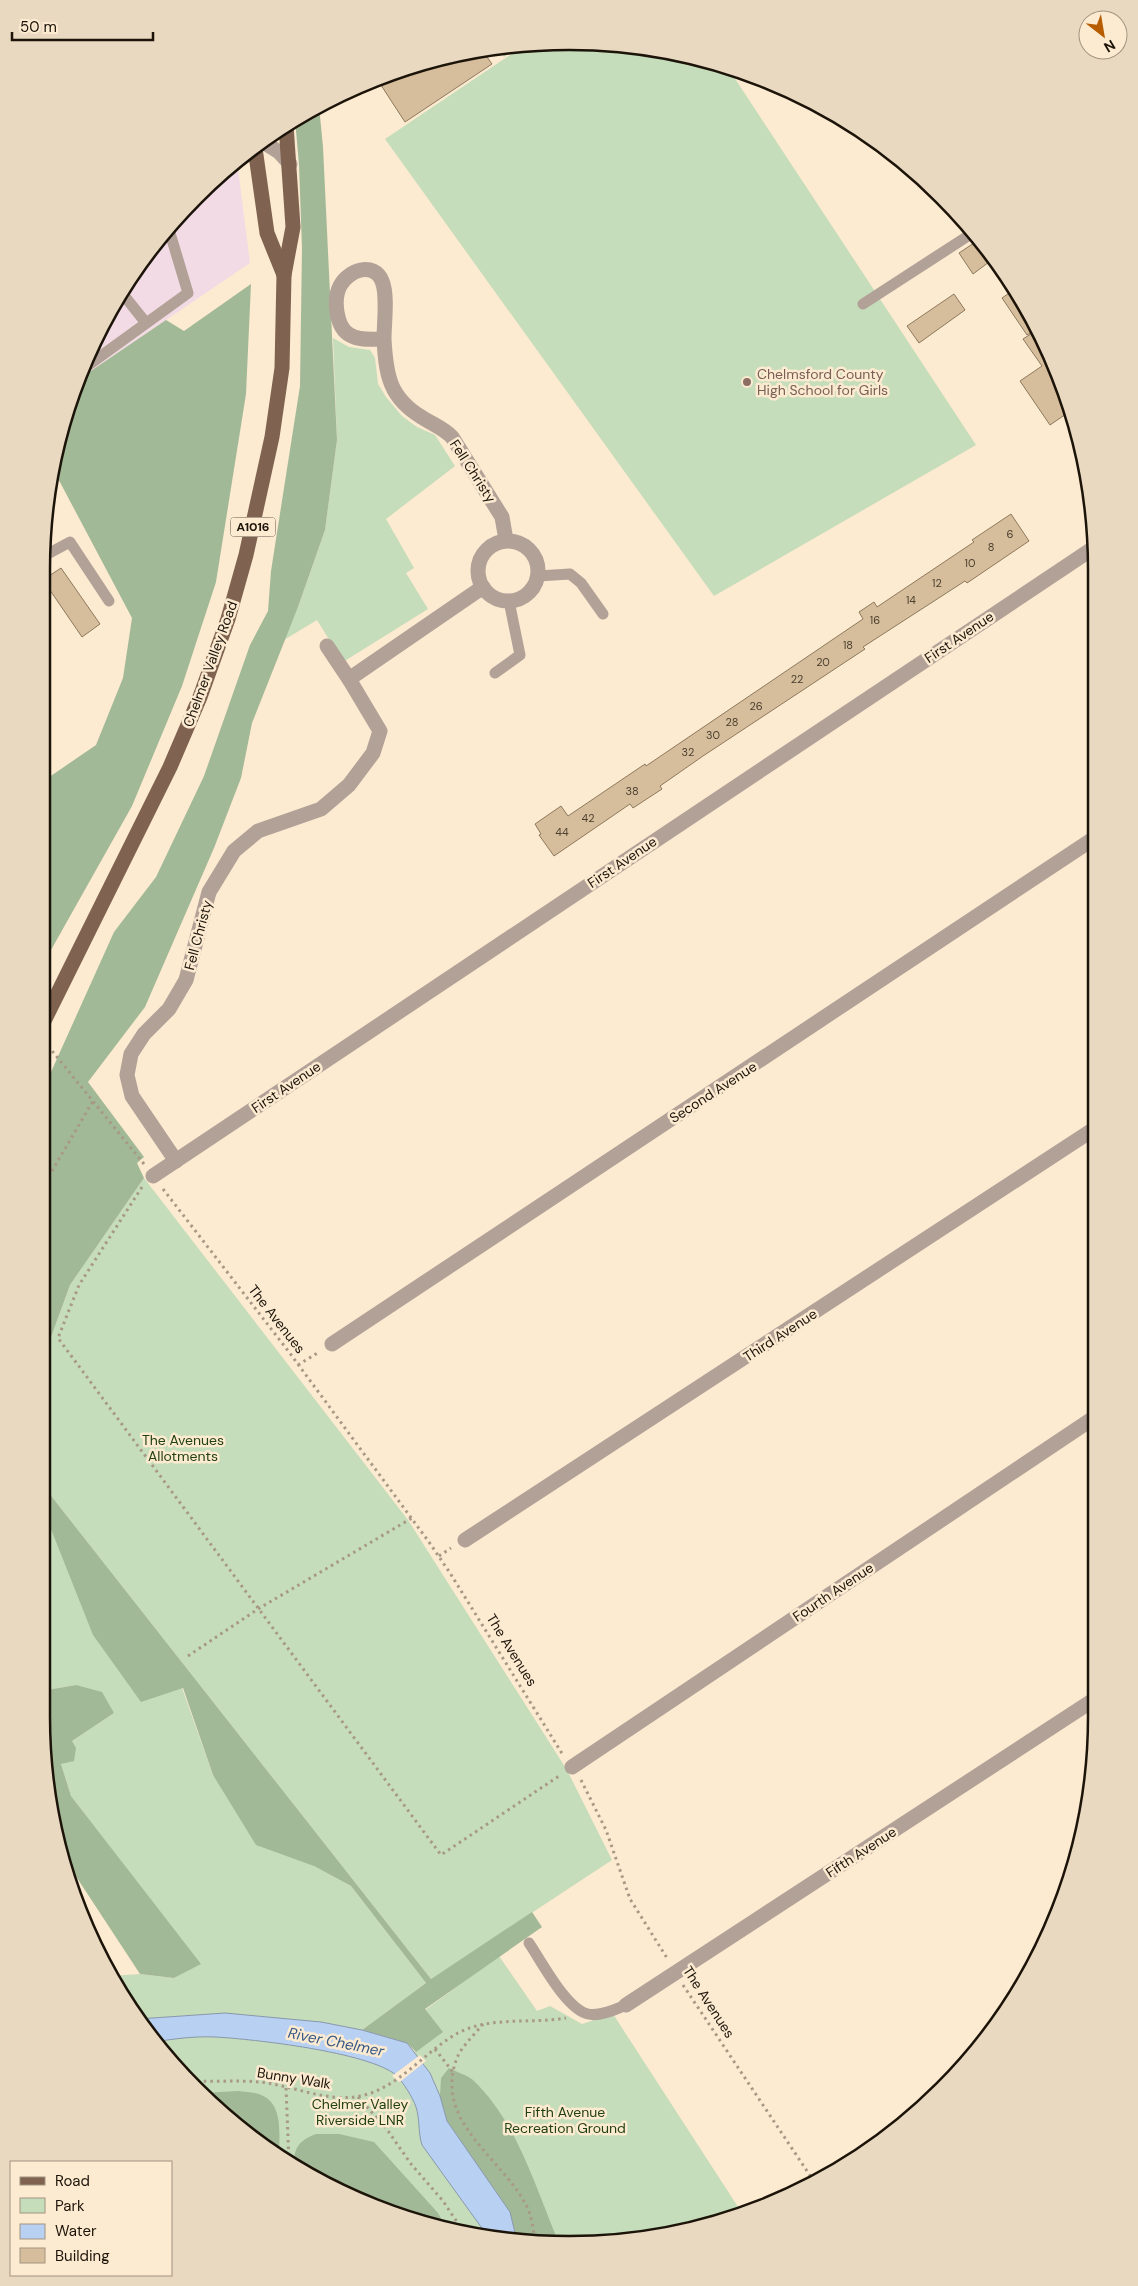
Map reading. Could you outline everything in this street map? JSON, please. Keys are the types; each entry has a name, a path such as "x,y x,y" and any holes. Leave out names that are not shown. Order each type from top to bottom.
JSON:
{"main road":[{"name":"Chelmer Valley Road","path":"50,1007 170,767 200,697 228,619 246,555 272,438 282,368 284,275 293,227 287,134"},
{"name":"Chelmer Valley Road","path":"256,155 267,233 284,275"}],"street":[{"path":"269,146 279,152 290,164"},
{"name":"Fell Christy","path":"384,339 358,338 348,335 341,326 337,306 339,287 353,272 364,269 374,272 381,279 384,288 386,368 392,389 408,407 421,417 443,428 452,437 502,517 506,540"},
{"path":"506,540 524,545 531,550 538,567 538,576 528,594 519,599 509,601 490,595 483,587 479,578 478,568 481,557 487,549 506,540"},
{"name":"First Avenue","path":"153,1176 1088,552"},
{"path":"349,679 483,587"},
{"name":"Fell Christy","path":"176,1161 132,1096 128,1075 131,1054 144,1034 169,1010 186,980 209,892 234,852 258,831 320,808 350,784 373,753 380,731 327,646"},
{"name":"Second Avenue","path":"332,1344 1088,842"},
{"name":"Third Avenue","path":"465,1540 1088,1134"},
{"name":"Fourth Avenue","path":"572,1767 1088,1423"},
{"name":"Fifth Avenue","path":"626,2005 1088,1704"}],"lane":[{"path":"863,304 967,237"},
{"path":"94,361 188,293 168,240"},
{"path":"126,298 146,323"},
{"path":"50,552 70,542 109,601"},
{"path":"538,576 570,574 581,583 602,614"},
{"path":"495,673 520,655 509,601"},
{"path":"529,1943 566,1997 579,2009 589,2015 607,2012 626,2005"}],"path":[{"name":"The Avenues","path":"50,1048 153,1176 298,1365 412,1518 450,1573 593,1802 606,1830 630,1899 676,1973 810,2176"},
{"path":"50,1175 94,1101"},
{"path":"153,1176 146,1181 79,1285 58,1338 441,1855 572,1767"},
{"path":"298,1365 332,1344"},
{"path":"188,1656 258,1609 412,1518"},
{"name":"Bunny Walk","path":"199,2081 260,2082 312,2093 358,2097 378,2092 460,2032 484,2024 548,2021 589,2015"},
{"path":"484,2024 458,2056 451,2081 455,2109 477,2142 526,2204 534,2235"},
{"path":"434,2050 454,2072"},
{"path":"286,2088 288,2153"},
{"path":"358,2097 386,2128 411,2164 443,2201 457,2223"}],"shaded area":[{"path":"238,170 250,263 89,372 120,309 157,253 202,202"}],"green space":[{"name":"Chelmsford County High School for Girls","path":"569,50 637,54 670,60 734,77 976,445 714,596 385,139 513,53"},
{"path":"320,115 337,440 325,530 298,607 252,723 241,778 214,848 145,1007 88,1082 144,1157 137,1163 144,1178 70,1285 50,1340 50,1074 114,932 156,877 204,776 250,645 268,611 271,571 300,386 302,248 296,128"},
{"path":"251,284 246,394 216,582 182,686 132,806 50,952 50,777 96,745 123,678 132,618 58,479 60,468 78,402 89,372 166,320 184,331"},
{"path":"333,338 349,347 370,350 375,358 378,384 386,397 402,416 417,427 435,435 455,466 386,519 414,568 406,573 428,609 343,662 317,620 284,640 298,607 325,530 337,440"},
{"name":"The Avenues Allotments","path":"144,1178 408,1520 567,1770 612,1860 431,1979 50,1494 50,1340 70,1285"},
{"path":"50,1494 431,1979 532,1912 542,1927 425,2009 443,2032 416,2052 407,2043 362,2030 426,1983 351,1886 314,1866 256,1845 213,1775 183,1688 141,1702 93,1635 50,1527"},
{"path":"50,1519 182,1688 213,1775 314,1866 351,1886 426,1983 362,2030 416,2052 425,2010 499,1956 537,2011 550,2006 582,2024 613,2014 738,2207 703,2218 637,2232 569,2236 501,2232 435,2218 370,2196 309,2166 253,2129 202,2084 179,2059 137,2005 120,1975 140,1974 174,1978 200,1964 71,1796 61,1764 72,1741 114,1713 76,1685 50,1689"},
{"path":"76,1685 102,1692 114,1713 72,1741 76,1748 74,1761 61,1764 71,1796 201,1964 174,1978 140,1974 75,1876 60,1818 54,1785 51,1751 50,1689"},
{"path":"449,2068 473,2080 489,2097 514,2136 556,2236 515,2233 510,2212 447,2121 440,2096 441,2078"},
{"path":"238,2091 259,2094 268,2099 274,2106 279,2121 279,2148 253,2129 211,2092"},
{"path":"316,2134 339,2134 374,2142 438,2213 442,2220 370,2196 309,2166 294,2157 296,2149 305,2139"}],"water":[{"name":"River Chelmer","path":"225,2013 321,2022 362,2030 407,2043 430,2073 440,2096 447,2121 510,2212 515,2233 482,2229 422,2145 416,2107 408,2090 396,2075 382,2067 336,2053 282,2044 207,2037 164,2041 147,2018"}],"pier":[{"path":"420,2055 426,2061 401,2081 399,2082 392,2076"}],"building":[{"path":"487,57 492,64 405,122 381,86 435,68"},
{"path":"973,244 988,263 973,274 959,253"},
{"path":"954,294 965,310 919,343 907,326"},
{"path":"1008,294 1031,333 1027,335 1002,298"},
{"path":"1031,334 1060,402 1064,415 1050,425 1020,381 1042,366 1023,339"},
{"path":"1011,514 1029,541 967,583 965,581 863,647 865,649 660,786 662,789 633,808 630,804 554,856 539,835 541,834 535,824 561,806 568,816 645,764 646,766 863,619 859,612 874,602 877,607 974,542 972,540"},
{"path":"61,568 100,624 82,637 50,590 50,575"}],"place":[{"name":"Chelmsford County High School for Girls","path":"747,382"}],"park label":[{"name":"Chelmer Valley Riverside LNR","path":"360,2112"},
{"name":"Fifth Avenue Recreation Ground","path":"565,2120"}]}
